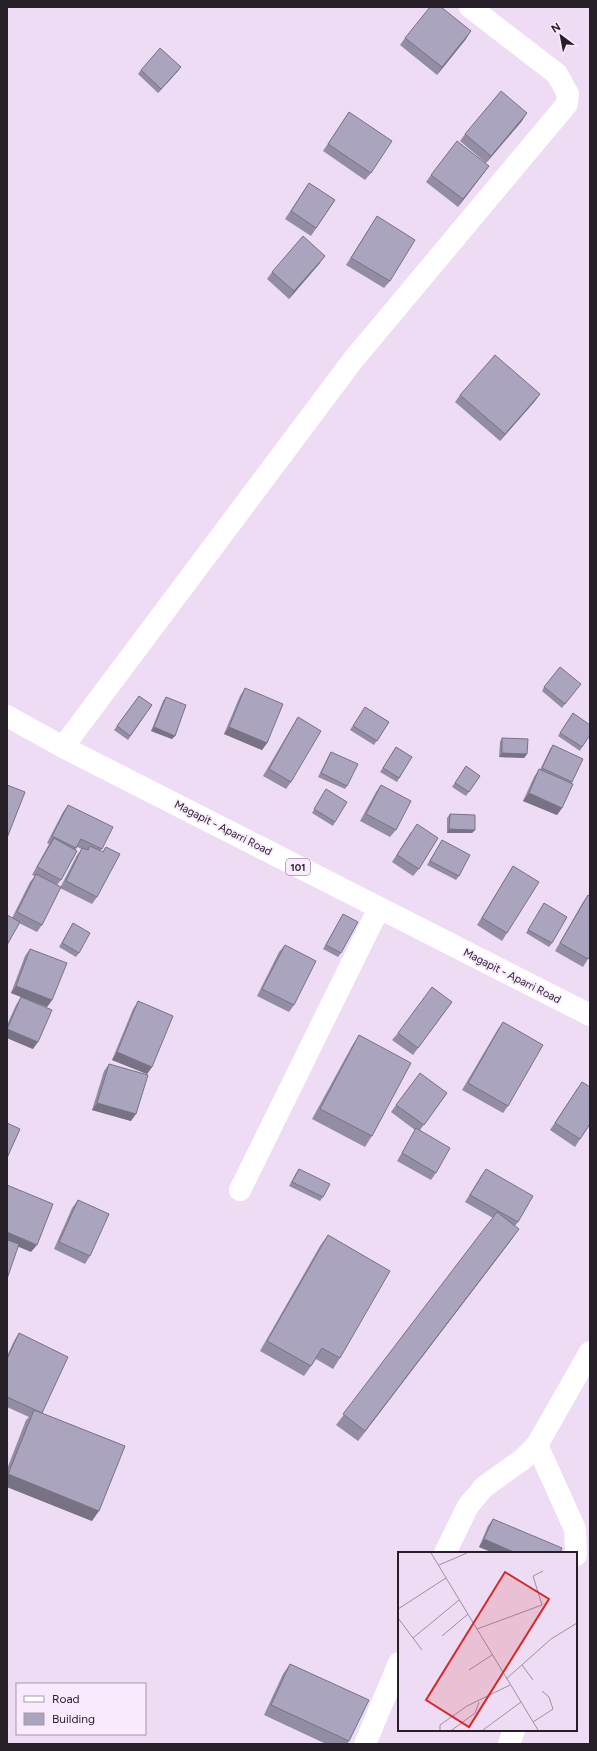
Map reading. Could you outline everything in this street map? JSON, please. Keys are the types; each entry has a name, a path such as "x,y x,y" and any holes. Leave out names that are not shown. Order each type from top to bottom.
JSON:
{"street":[{"path":"63,746 353,360 567,104 568,94 557,74 470,7"},
{"name":"Magapit - Aparri Road","path":"7,716 590,1015"},
{"path":"240,1190 379,908"},
{"path":"445,1552 468,1506 484,1487 522,1459 537,1445 590,1352"},
{"path":"537,1445 575,1529 576,1552"},
{"path":"366,1744 398,1665"},
{"path":"509,1744 514,1731"}],"building":[{"path":"430,7 441,7 471,31 442,67 405,38"},
{"path":"160,48 181,67 161,89 141,70"},
{"path":"501,91 527,113 491,156 465,134"},
{"path":"349,112 392,141 371,173 328,144"},
{"path":"457,141 489,166 463,199 431,175"},
{"path":"309,183 335,200 316,228 291,211"},
{"path":"377,216 415,240 390,281 351,258"},
{"path":"303,236 325,256 294,291 272,272"},
{"path":"495,355 540,394 505,434 460,395"},
{"path":"560,667 581,684 565,704 544,687"},
{"path":"245,688 283,704 267,743 229,727"},
{"path":"139,696 152,705 130,736 117,726"},
{"path":"166,697 186,705 175,736 154,727"},
{"path":"365,707 389,722 377,741 353,726"},
{"path":"573,713 590,725 590,735 582,747 560,733"},
{"path":"298,717 321,731 291,782 269,769"},
{"path":"502,738 528,739 527,754 502,753"},
{"path":"553,745 583,759 572,782 542,768"},
{"path":"396,747 412,757 399,778 383,768"},
{"path":"331,752 358,764 347,786 321,773"},
{"path":"466,766 480,776 469,792 455,783"},
{"path":"539,769 573,784 562,808 529,793"},
{"path":"7,785 25,792 7,838"},
{"path":"381,785 411,801 396,830 366,814"},
{"path":"326,789 347,802 335,822 314,809"},
{"path":"68,805 113,827 102,849 81,839 76,848 52,836"},
{"path":"450,814 475,815 475,830 449,829"},
{"path":"417,824 438,838 419,869 397,855"},
{"path":"54,838 77,851 61,880 37,867"},
{"path":"442,840 470,855 459,876 430,861"},
{"path":"90,846 103,852 106,847 120,854 97,897 66,881 82,848 88,850"},
{"path":"513,866 539,882 507,933 482,918"},
{"path":"36,874 61,887 42,925 17,912"},
{"path":"588,895 590,896 590,956 588,959 560,943"},
{"path":"544,903 567,917 552,943 528,930"},
{"path":"343,914 358,922 341,953 326,945"},
{"path":"7,915 20,922 7,945"},
{"path":"73,923 90,933 79,953 62,943"},
{"path":"285,945 316,961 294,1005 262,989"},
{"path":"30,949 67,963 52,1000 16,986"},
{"path":"432,987 452,1002 418,1048 398,1033"},
{"path":"21,997 52,1010 38,1042 7,1029"},
{"path":"138,1001 173,1016 152,1067 117,1052"},
{"path":"503,1022 543,1045 508,1106 468,1083"},
{"path":"359,1035 411,1063 372,1136 320,1109"},
{"path":"109,1064 148,1075 136,1114 97,1103"},
{"path":"420,1073 447,1093 424,1125 396,1105"},
{"path":"582,1082 590,1087 590,1124 580,1139 555,1123"},
{"path":"7,1123 20,1129 7,1158"},
{"path":"416,1128 450,1148 436,1173 402,1153"},
{"path":"299,1169 330,1184 323,1197 292,1182"},
{"path":"486,1169 533,1196 518,1222 470,1195"},
{"path":"7,1185 53,1204 37,1245 7,1232"},
{"path":"78,1200 109,1214 90,1256 59,1242"},
{"path":"497,1212 519,1229 365,1431 343,1414"},
{"path":"328,1235 390,1271 340,1358 322,1348 311,1366 267,1341"},
{"path":"7,1240 19,1244 7,1279"},
{"path":"19,1333 68,1357 42,1413 7,1397 7,1359"},
{"path":"34,1410 125,1446 99,1511 8,1474"},
{"path":"493,1519 562,1548 560,1552 514,1552 484,1539"},
{"path":"290,1664 369,1700 349,1741 271,1705"}]}
